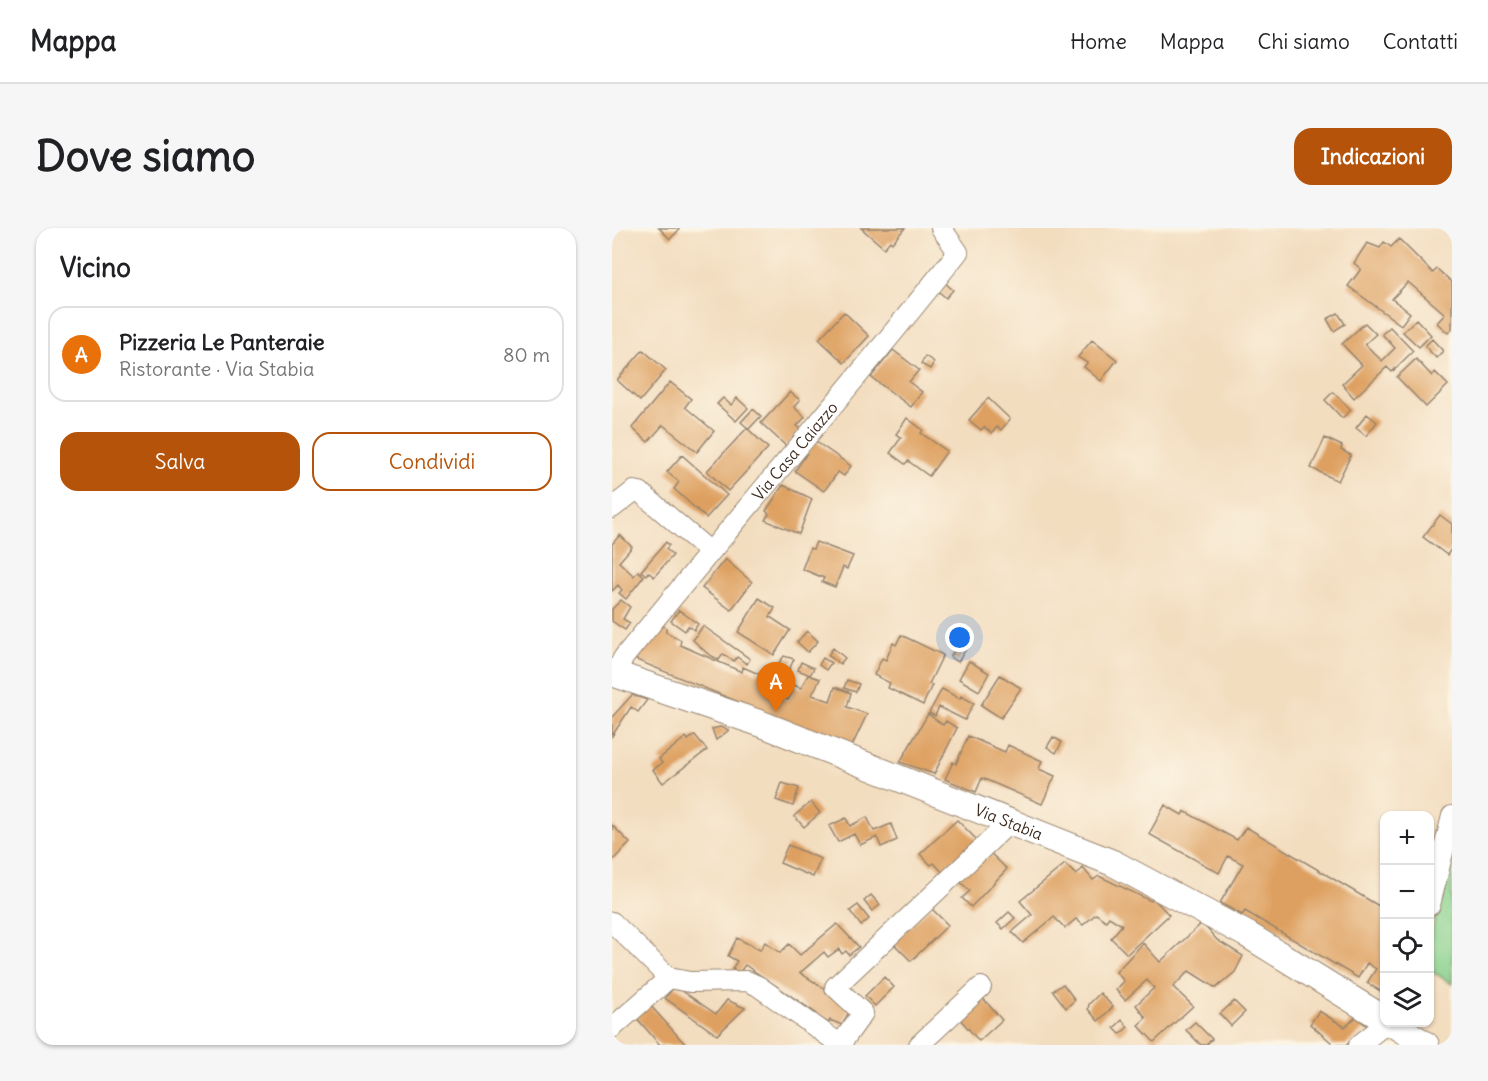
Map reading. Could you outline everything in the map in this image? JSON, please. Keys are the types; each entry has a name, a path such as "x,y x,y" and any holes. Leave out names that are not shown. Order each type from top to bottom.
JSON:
{"main road":[{"name":"Via Stabia","path":"614,673 762,724 1113,863 1248,934 1380,1016"},
{"path":"1396,1027 1426,1045"}],"street":[{"name":"Via Casa Caiazzo","path":"614,673 624,657 709,551 821,422 958,252 941,228"},
{"path":"612,508 634,491 640,492 709,551"},
{"path":"1434,890 1452,816"},
{"path":"612,922 669,978 690,982 747,981 758,986 840,1045 863,1013 835,987 1011,821"},
{"path":"612,1028 669,978"},
{"path":"919,1045 981,987"},
{"path":"1359,1045 1384,1027"}],"green space":[{"path":"1452,855 1452,984 1434,973 1434,923"}],"building":[{"path":"659,228 677,228 679,230 670,239"},
{"path":"861,228 905,228 892,243 890,241 884,248"},
{"path":"1399,239 1433,273 1437,269 1452,282 1452,329 1448,333 1437,323 1445,314 1408,282 1392,299 1410,313 1401,325 1348,286 1361,269 1354,263 1367,243 1380,248 1384,242 1391,247"},
{"path":"943,281 953,290 946,298 936,289"},
{"path":"844,312 869,336 844,363 819,339"},
{"path":"1338,313 1345,324 1334,331 1327,319"},
{"path":"1416,319 1431,335 1419,347 1403,332"},
{"path":"1365,323 1376,334 1365,344 1382,361 1395,348 1382,334 1390,327 1413,351 1392,372 1387,367 1354,398 1342,384 1362,365 1342,344"},
{"path":"1432,339 1443,351 1436,358 1425,346"},
{"path":"1092,340 1117,360 1101,381 1084,367 1087,363 1078,357"},
{"path":"643,350 666,370 640,401 617,380"},
{"path":"893,350 919,370 909,382 922,392 911,407 871,377"},
{"path":"925,356 934,362 930,369 921,364"},
{"path":"1416,359 1432,376 1435,372 1448,385 1426,407 1397,377"},
{"path":"670,382 691,399 685,407 714,431 697,452 663,425 648,442 632,428"},
{"path":"790,392 800,400 794,407 805,417 797,426 801,429 786,446 761,423"},
{"path":"1333,392 1351,410 1342,418 1325,400"},
{"path":"723,398 731,405 737,398 748,408 736,421 717,404"},
{"path":"988,398 1010,419 1001,430 997,427 992,433 984,427 981,430 969,420"},
{"path":"753,409 761,416 749,429 741,422"},
{"path":"1367,414 1377,422 1366,436 1356,428"},
{"path":"907,418 923,430 921,433 947,451 929,476 908,461 905,464 890,453 901,438 896,434"},
{"path":"747,428 768,448 728,491 707,471"},
{"path":"1325,438 1342,446 1341,450 1351,455 1338,481 1311,468"},
{"path":"815,441 851,466 844,476 838,472 824,491 795,471"},
{"path":"682,455 727,495 706,518 674,489 679,482 667,472"},
{"path":"783,485 812,499 799,534 765,520 769,514 766,511"},
{"path":"1440,515 1452,524 1452,548 1447,555 1423,537"},
{"path":"620,535 632,547 619,562 634,576 638,571 644,576 626,599 619,593 622,590 618,585 612,591 612,544"},
{"path":"666,542 669,545 666,549 673,555 654,577 648,572 646,575 641,571"},
{"path":"816,542 853,556 847,569 843,567 835,587 822,582 824,578 802,569 810,548 813,549"},
{"path":"725,559 752,582 731,610 702,588"},
{"path":"759,598 775,608 770,617 790,630 774,655 738,632"},
{"path":"621,600 630,607 623,619 630,623 625,630 612,621 612,609"},
{"path":"679,610 698,624 694,630 688,626 685,631 671,621"},
{"path":"658,623 666,628 666,632 681,640 680,645 742,672 743,667 768,678 784,656 794,659 784,681 801,688 808,675 820,679 812,695 830,701 835,687 851,693 847,707 867,714 851,748 634,659","holes":["782,686 793,691 788,700 777,695"]},
{"path":"703,626 750,659 747,664 737,657 734,661 723,654 719,660 708,654 693,640"},
{"path":"807,631 818,641 808,652 797,642"},
{"path":"901,635 943,655 929,684 932,685 923,705 888,688 890,683 874,675 882,658 886,660 893,643 896,645"},
{"path":"961,641 968,646 958,662 950,657"},
{"path":"833,648 845,658 840,664 828,655"},
{"path":"823,658 831,663 826,670 819,665"},
{"path":"969,661 989,673 979,691 959,679"},
{"path":"801,662 814,668 810,675 798,670"},
{"path":"1000,675 1021,688 1001,718 981,705"},
{"path":"847,680 859,684 856,692 844,688"},
{"path":"942,689 960,699 961,696 974,703 965,720 939,707 935,716 929,713"},
{"path":"632,695 647,700 638,712 631,707 612,736 612,717"},
{"path":"928,714 943,725 946,721 957,728 934,774 900,762"},
{"path":"720,727 729,730 716,740 712,729"},
{"path":"695,735 707,750 663,783 653,770 662,763 659,759 686,737 688,740"},
{"path":"968,736 1005,752 1008,745 1042,761 1039,769 1055,776 1042,804 982,778 976,792 945,779 953,762 956,764"},
{"path":"1053,737 1062,742 1056,753 1047,747"},
{"path":"782,783 799,788 793,806 776,800"},
{"path":"811,802 820,813 804,827 794,816"},
{"path":"1165,805 1182,815 1184,811 1237,840 1246,827 1380,907 1380,991 1367,983 1376,969 1367,963 1358,978 1245,911 1242,915 1220,903 1243,864 1228,856 1219,873 1149,834"},
{"path":"867,817 874,831 891,824 897,840 881,847 877,837 860,845 854,834 838,842 829,826 846,818 850,826"},
{"path":"957,820 979,842 945,875 934,863 931,865 920,854"},
{"path":"612,825 630,843 612,861"},
{"path":"788,845 821,859 813,877 780,863"},
{"path":"986,849 1007,869 971,907 962,898 970,891 957,879"},
{"path":"1065,864 1076,875 1083,868 1093,880 1099,876 1151,901 1154,899 1169,915 1127,954 1111,938 1122,925 1109,917 1106,921 1096,914 1083,925 1076,919 1065,928 1054,917 1023,943 1012,932 1032,915 1020,901"},
{"path":"871,895 880,905 872,911 864,901"},
{"path":"858,905 869,919 861,926 850,911"},
{"path":"930,907 948,925 911,961 893,943"},
{"path":"1009,912 1015,918 1003,929 997,923"},
{"path":"1202,923 1217,940 1243,956 1235,972 1216,988 1189,971 1173,987 1193,1006 1154,1042 1138,1025 1146,1018 1136,1005 1154,988 1147,980 1125,1000 1116,990 1124,981 1116,972 1143,943 1160,962"},
{"path":"837,924 859,947 849,955 846,951 842,954 839,949 828,957 824,952 800,973 852,1006 842,1025 830,1020 829,1023 815,1016 816,1013 745,965 739,973 732,969 737,961 728,956 737,938 760,950 765,942 780,953 789,944 800,955"},
{"path":"884,977 894,987 875,1006 865,996"},
{"path":"1063,984 1075,1000 1066,1008 1053,991"},
{"path":"675,986 716,1014 727,1000 745,1008 717,1035 665,998"},
{"path":"1100,993 1113,1007 1098,1021 1088,1009 1089,1004"},
{"path":"980,995 1002,1020 979,1041 959,1018"},
{"path":"1234,1001 1245,1012 1231,1026 1220,1014"},
{"path":"649,1004 686,1045 660,1045 635,1016"},
{"path":"1319,1011 1345,1027 1356,1017 1367,1026 1346,1045 1330,1045 1332,1043 1310,1024"},
{"path":"1122,1020 1128,1027 1120,1034 1114,1028"},
{"path":"1195,1022 1212,1039 1206,1045 1201,1045 1186,1030"}],"place":[{"name":"Pizzeria Le Panteraie","path":"776,712"}]}
